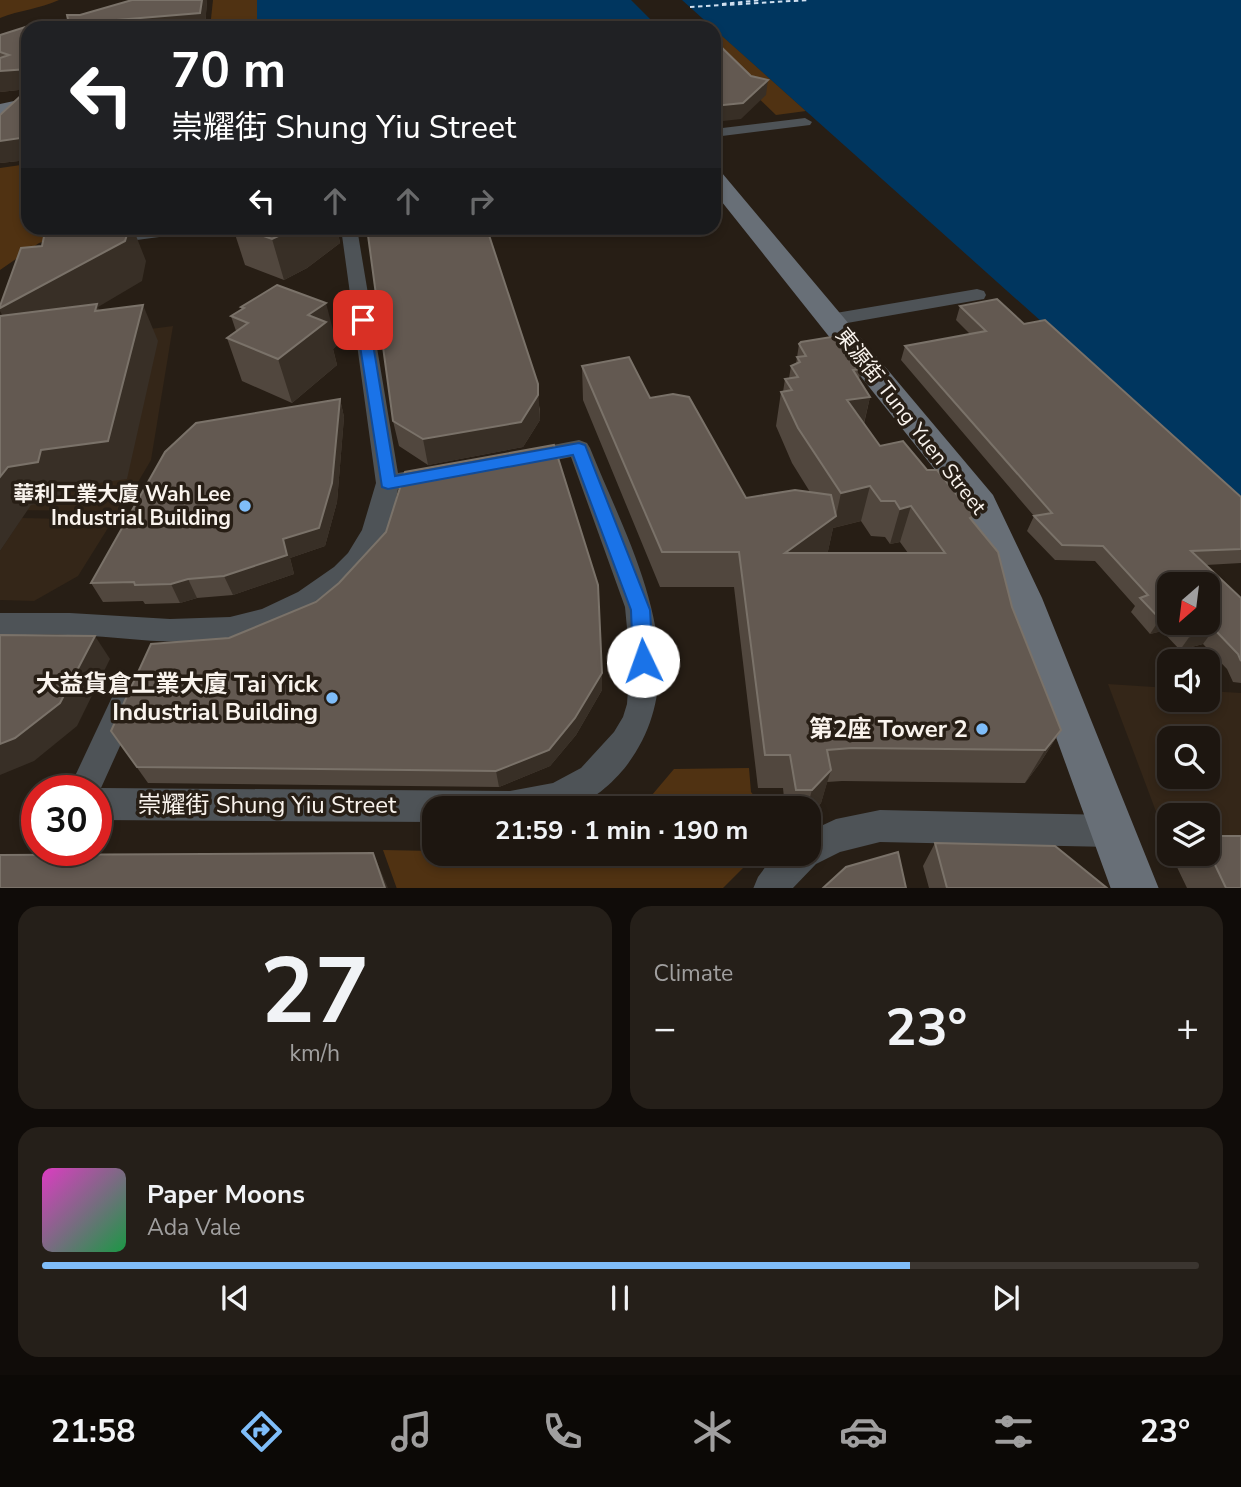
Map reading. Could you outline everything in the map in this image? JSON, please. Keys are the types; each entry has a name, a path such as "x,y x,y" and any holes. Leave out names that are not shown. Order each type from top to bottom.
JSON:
{"street":[{"path":"0,110 21,106"},
{"path":"721,132 805,122"},
{"name":"東源街 Tung Yuen Street","path":"721,187 981,504 1019,587 1135,888"},
{"path":"86,243 141,235"},
{"path":"0,624 70,624 158,631 232,628 278,615 325,590 352,566 368,544 381,512 388,483 350,235"},
{"path":"830,320 977,295"},
{"name":"崇耀街 Shung Yiu Street","path":"112,804 528,806 569,793 604,768 630,737 640,712 645,686 640,610 579,448 499,463"},
{"path":"388,483 458,470"},
{"path":"91,775 158,631"},
{"path":"821,844 836,836 880,826 1111,831"},
{"path":"770,888 787,866"}],"shaded area":[{"path":"0,0 59,0 0,18"},
{"path":"213,0 257,0 257,21 211,21"},
{"path":"721,35 806,111 776,115 721,62"},
{"path":"21,165 21,235 66,235 39,243 0,270 0,168"},
{"path":"173,326 151,460 121,511 0,510 0,363 6,348"},
{"path":"22,518 113,520 78,576 34,601 0,600 0,551"},
{"path":"1108,684 1157,687 1157,712 1220,712 1220,692 1241,693 1241,864 1220,864 1220,803 1157,803 1157,814"},
{"path":"749,768 751,792 754,796 651,796 674,769"},
{"path":"383,850 422,851 422,866 745,866 723,888 397,888"}],"water":[{"path":"257,0 631,0 652,21 257,21"},
{"path":"682,0 1241,0 1241,500 721,35 721,21 705,21"}],"building":[{"path":"132,0 202,0 200,13 105,21 68,21 67,15 80,15"},
{"path":"21,28 21,70 0,71 0,58 9,55 0,52 0,35"},
{"path":"721,47 751,76 768,80 743,103 721,105"},
{"path":"21,96 21,138 0,141 0,115"},
{"path":"44,235 127,235 125,241 0,308 21,248 42,246"},
{"path":"261,235 281,235 272,239"},
{"path":"368,235 489,235 538,384 538,395 521,422 423,439 393,421"},
{"path":"277,285 326,303 308,315 326,322 278,359 227,338 248,323 231,316"},
{"path":"997,299 1024,324 1045,320 1241,497 1241,549 1191,551 1213,572 1157,572 1157,616 1140,598 1148,595 1103,546 1062,545 1034,516 1052,513 905,346 986,331 960,306"},
{"path":"97,304 95,311 143,305 108,441 41,450 38,462 8,467 0,477 0,316"},
{"path":"837,336 861,369 853,370 870,397 847,400 880,446 903,441 927,470 937,470 974,516 970,518 998,552 1012,607 1061,730 1045,750 827,750 831,770 812,790 796,790 790,755 765,755 739,552 662,552 582,366 629,357 650,398 673,394 689,397 746,498 795,490 831,495 836,516 785,553 945,553 911,506 900,509 895,501 881,501 870,486 841,493 798,428 781,392 792,390 785,379 798,377 791,366 800,362 797,357 806,356 799,344"},
{"name":"華利工業大廈 Wah Lee Industrial Building","path":"340,399 332,483 319,528 283,539 287,555 224,576 188,579 171,584 91,583 165,452 196,423"},
{"path":"554,445 598,585 602,673 575,718 549,750 496,771 137,767 111,731 151,644 229,638 316,602 339,583 386,532 405,472"},
{"path":"1220,578 1241,598 1241,661 1238,654 1220,635"},
{"path":"0,635 95,636 60,703 15,738 0,744"},
{"path":"1220,836 1241,836 1241,888 1226,888 1216,866 1220,866"},
{"path":"935,843 1055,846 1107,888 947,888"},
{"path":"898,852 906,888 823,888 846,867"},
{"path":"373,853 385,888 0,888 0,855 21,855 21,866 112,866 112,854"}],"ferry route":[{"path":"722,4 762,0"},
{"path":"690,7 809,0"}],"place":[{"name":"華利工業大廈 Wah Lee Industrial Building","path":"245,506"},
{"name":"大益貨倉工業大廈 Tai Yick Industrial Building","path":"332,698"},
{"name":"第2座 Tower 2","path":"982,729"}],"route":[{"path":"363,320 388,483 579,448 640,610 643,661"}]}
